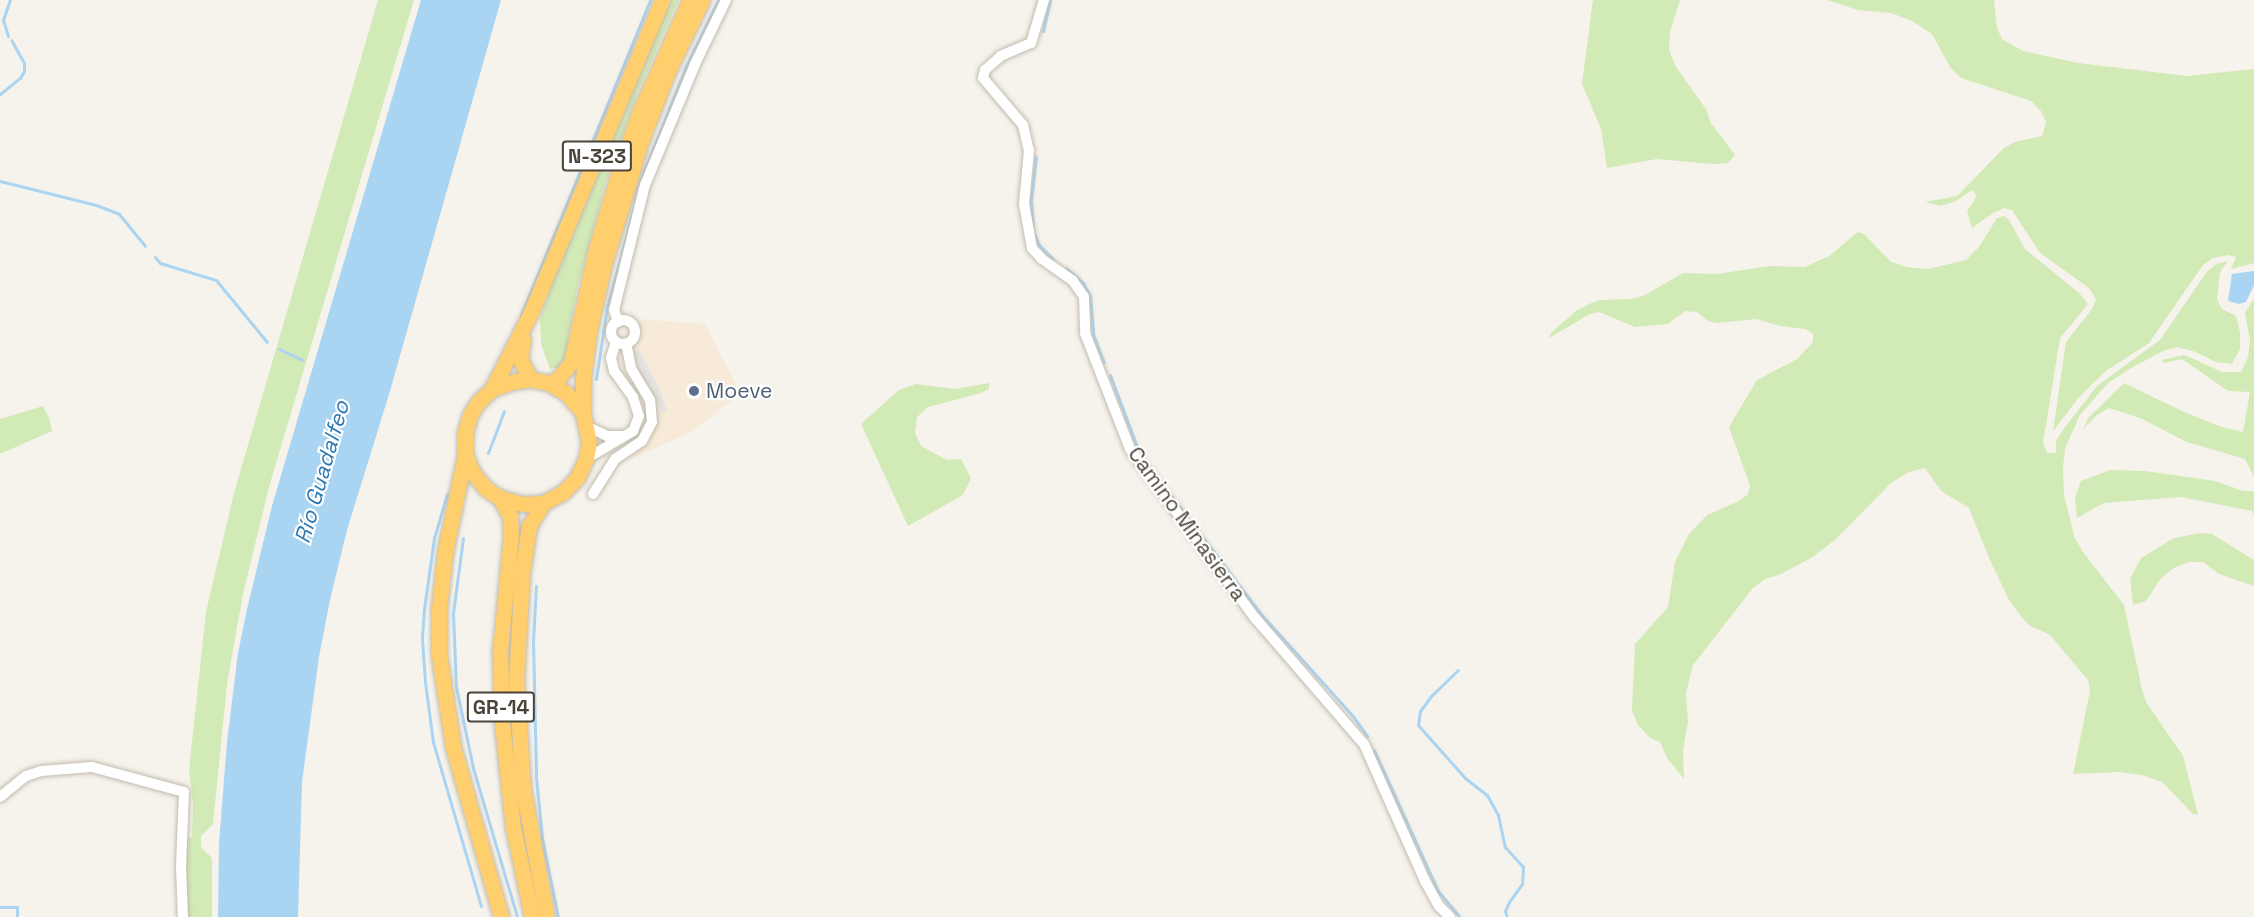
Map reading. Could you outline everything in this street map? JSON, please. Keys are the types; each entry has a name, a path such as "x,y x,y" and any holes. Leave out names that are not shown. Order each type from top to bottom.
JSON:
{"highway":[{"name":"N-323","path":"492,389 531,312 662,0"},
{"path":"549,383 565,373 571,363 596,249 622,162 640,111 690,0"},
{"path":"465,455 473,473 485,488 500,498 522,504 543,503 562,493 578,478 586,459 583,378 589,331 621,199 668,71 702,0"},
{"name":"N-323","path":"530,379 520,359 531,312"},
{"path":"501,917 453,747 443,697 439,608 445,552 465,455 465,433 470,415 479,401 492,389 511,382 530,379 549,383 566,393 585,420"},
{"path":"455,510 465,495 485,488"},
{"name":"GR-14","path":"500,498 510,516 511,535 500,651 502,723 513,827 532,917"},
{"name":"GR-14","path":"543,503 529,526 522,573 516,679 523,789 548,917"}],"street":[{"path":"618,322 614,310 645,185 695,64 726,0"},
{"name":"Camino Minasierra","path":"1044,0 1031,43 1001,56 985,70 983,78 1023,125 1029,150 1024,204 1032,248 1042,259 1073,281 1084,297 1085,333 1130,449 1256,619 1364,744 1425,881 1439,906 1450,917"},
{"path":"586,459 633,431 639,416 633,397 614,371 611,358 621,343 633,339 634,328 628,321 618,322"},
{"path":"593,494 615,459 642,441 652,422 650,400 631,368 621,343 612,331 618,322"},
{"path":"585,420 608,436 625,436"},
{"path":"0,797 26,776 41,771 92,767 184,792 181,866 183,917"}],"shaded area":[{"name":"Moeve","path":"637,319 705,324 741,394 691,432 626,461 649,442 657,411 647,387 633,366 629,349 641,337"},
{"path":"639,349 660,390 667,412 661,414 653,394 638,369 633,352"}],"green space":[{"path":"378,0 414,0 269,487 243,594 227,684 213,824 201,836 201,847 212,858 212,917 187,917 186,839 192,837 193,804 189,770 206,612 234,493"},
{"path":"671,0 679,0 636,97 605,185 577,290 565,358 559,368 550,369 541,344 540,319 553,281"},
{"path":"1593,0 1680,0 1670,32 1669,50 1676,67 1706,109 1711,123 1735,155 1728,163 1712,164 1657,159 1607,168 1601,129 1582,84"},
{"path":"1827,0 1994,0 1997,28 2002,39 2023,51 2078,63 2187,76 2254,69 2254,263 2231,269 2236,257 2228,255 2213,258 2203,265 2149,343 2106,371 2080,396 2053,431 2066,342 2092,309 2096,299 2089,288 2040,253 2012,210 2004,208 1972,228 1967,211 1977,196 1972,190 1956,201 1941,206 1925,202 1957,196 2004,148 2015,142 2042,136 2046,122 2041,111 2031,101 1961,78 1950,67 1932,34 1912,21 1891,13 1858,10"},
{"path":"2004,216 2009,220 2025,249 2080,294 2088,304 2060,338 2043,443 2047,453 2056,453 2056,441 2062,431 2097,386 2160,340 2206,273 2216,264 2228,261 2220,272 2217,299 2222,309 2236,316 2240,332 2240,349 2232,364 2216,362 2193,351 2177,347 2163,351 2133,367 2108,383 2080,415 2065,448 2063,467 2064,495 2074,536 2083,552 2124,605 2146,702 2183,756 2198,815 2193,814 2162,782 2142,775 2119,772 2073,774 2090,691 2088,680 2050,635 2029,625 2021,616 2009,600 1969,508 1941,491 1925,468 1909,472 1891,483 1836,539 1811,558 1779,575 1765,579 1753,588 1693,665 1686,693 1688,721 1683,751 1684,779 1667,758 1660,742 1650,738 1638,725 1632,711 1635,644 1668,607 1675,562 1689,534 1707,515 1737,502 1748,494 1750,486 1729,427 1757,380 1797,359 1813,342 1813,334 1805,329 1780,326 1756,319 1717,323 1708,321 1697,312 1685,311 1668,324 1635,327 1599,312 1590,314 1549,338 1551,333 1577,310 1589,304 1600,300 1631,299 1645,295 1683,273 1717,274 1770,266 1805,267 1829,256 1858,232 1864,234 1891,262 1907,267 1928,269 1966,260 1979,247 1997,218"},
{"path":"2254,298 2254,477 2245,459 2187,442 2140,418 2109,408 2097,415 2083,429 2089,417 2124,383 2184,412 2222,427 2243,432 2250,392 2228,391 2182,359 2164,363 2161,360 2185,355 2222,372 2241,372 2248,357 2250,341 2245,313"},
{"path":"989,383 989,389 981,393 928,407 917,417 915,433 921,446 947,460 961,459 971,478 963,495 908,526 861,424 899,390 916,384 955,389"},
{"path":"43,406 52,431 0,454 0,419"},
{"path":"2110,470 2145,471 2215,481 2243,491 2254,491 2254,515 2252,511 2181,497 2104,503 2077,518 2075,498 2081,481"},
{"path":"2201,533 2212,534 2254,560 2254,586 2219,574 2203,562 2189,562 2174,568 2161,578 2146,601 2133,605 2130,579 2141,558 2174,538"}],"water":[{"name":"Río Guadalfeo","path":"421,0 501,0 390,391 347,530 330,600 319,657 302,782 298,917 218,917 219,844 227,742 238,653 247,609 272,506"},
{"path":"2254,271 2254,285 2246,302 2239,304 2228,301 2232,274"}],"waterway":[{"path":"8,36 3,20 10,0"},
{"path":"521,315 650,0"},
{"path":"596,379 607,307 644,171 686,66 718,0"},
{"path":"1043,31 1050,0"},
{"path":"0,94 20,78 24,71 24,63 11,40"},
{"path":"1033,227 1031,201 1036,157"},
{"path":"0,181 96,205 119,214 145,246"},
{"path":"1034,233 1039,245 1053,259"},
{"path":"155,257 160,263 216,280 267,342"},
{"path":"1066,268 1083,283 1090,296 1093,334 1104,362"},
{"path":"279,349 303,360"},
{"path":"1110,375 1140,455"},
{"path":"488,453 504,411"},
{"path":"1166,489 1260,613 1352,715 1367,736"},
{"path":"447,494 434,538 424,609 422,639 425,682 433,742 481,906"},
{"path":"463,538 453,613 456,687 473,768 517,917"},
{"path":"536,586 533,641 536,777 542,838 558,917"},
{"path":"1458,670 1431,696 1420,711 1418,725 1465,778 1487,795 1498,815 1505,847 1523,867 1522,884 1509,902 1505,911 1507,917"},
{"path":"1374,750 1438,891 1460,917"},
{"path":"0,907 17,907 17,917"}],"place":[{"name":"Moeve","path":"694,391"}]}
